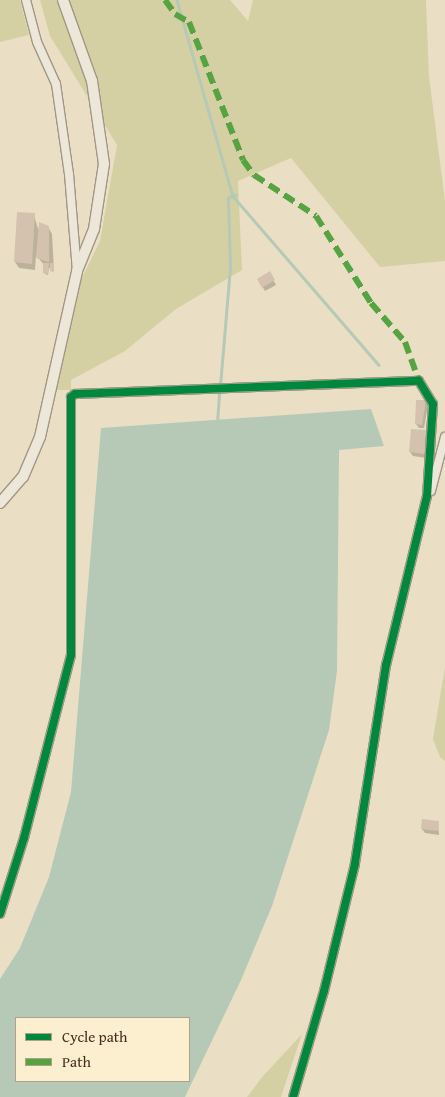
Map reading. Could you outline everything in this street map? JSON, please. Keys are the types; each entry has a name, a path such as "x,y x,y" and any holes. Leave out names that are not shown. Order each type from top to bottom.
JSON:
{"street":[{"path":"26,0 37,42 56,84 69,174 77,271"},
{"path":"0,503 24,477 40,437 77,271 94,229 104,164 92,81 63,0"},
{"path":"0,914 24,838 71,655 73,598 69,434 71,397 75,394 419,381 433,404 427,496 386,665 355,864 324,991 293,1097"},
{"path":"386,665 445,437"}],"shaded area":[{"path":"0,0 20,0 29,35 0,42"},
{"path":"40,0 230,0 248,21 253,0 426,0 429,76 445,201 445,261 380,267 291,158 238,181 242,270 176,309 125,351 71,380 71,390 54,390 79,284 100,241 117,145 50,36"},
{"path":"371,409 384,446 339,450 337,671 329,730 272,906 241,980 185,1097 0,1097 0,979 20,948 49,877 71,792 101,428"},
{"path":"445,667 445,761 440,757 433,739"},
{"path":"302,1034 281,1097 247,1097 263,1076"}],"building":[{"path":"17,212 35,213 32,264 14,262"},
{"path":"39,222 49,226 49,262 36,258"},
{"path":"43,263 49,263 48,274 43,273"},
{"path":"50,263 54,263 54,272 50,271"},
{"path":"270,271 275,280 262,288 257,279"},
{"path":"416,400 426,400 422,425 415,424"},
{"path":"411,429 427,430 425,454 409,452"},
{"path":"422,819 439,821 438,831 421,829"}],"waterway":[{"path":"177,0 233,196 379,365"},
{"path":"220,386 230,267 228,198 235,195"},
{"path":"217,423 219,391"}],"marked path":[{"path":"165,0 175,14 189,22 243,160 254,175 316,216 371,303 405,342 419,381"}],"cycle path":[{"path":"0,914 24,838 71,655 71,397 75,394 419,381 433,404 427,496 386,665 355,864 324,991 293,1097"}]}
